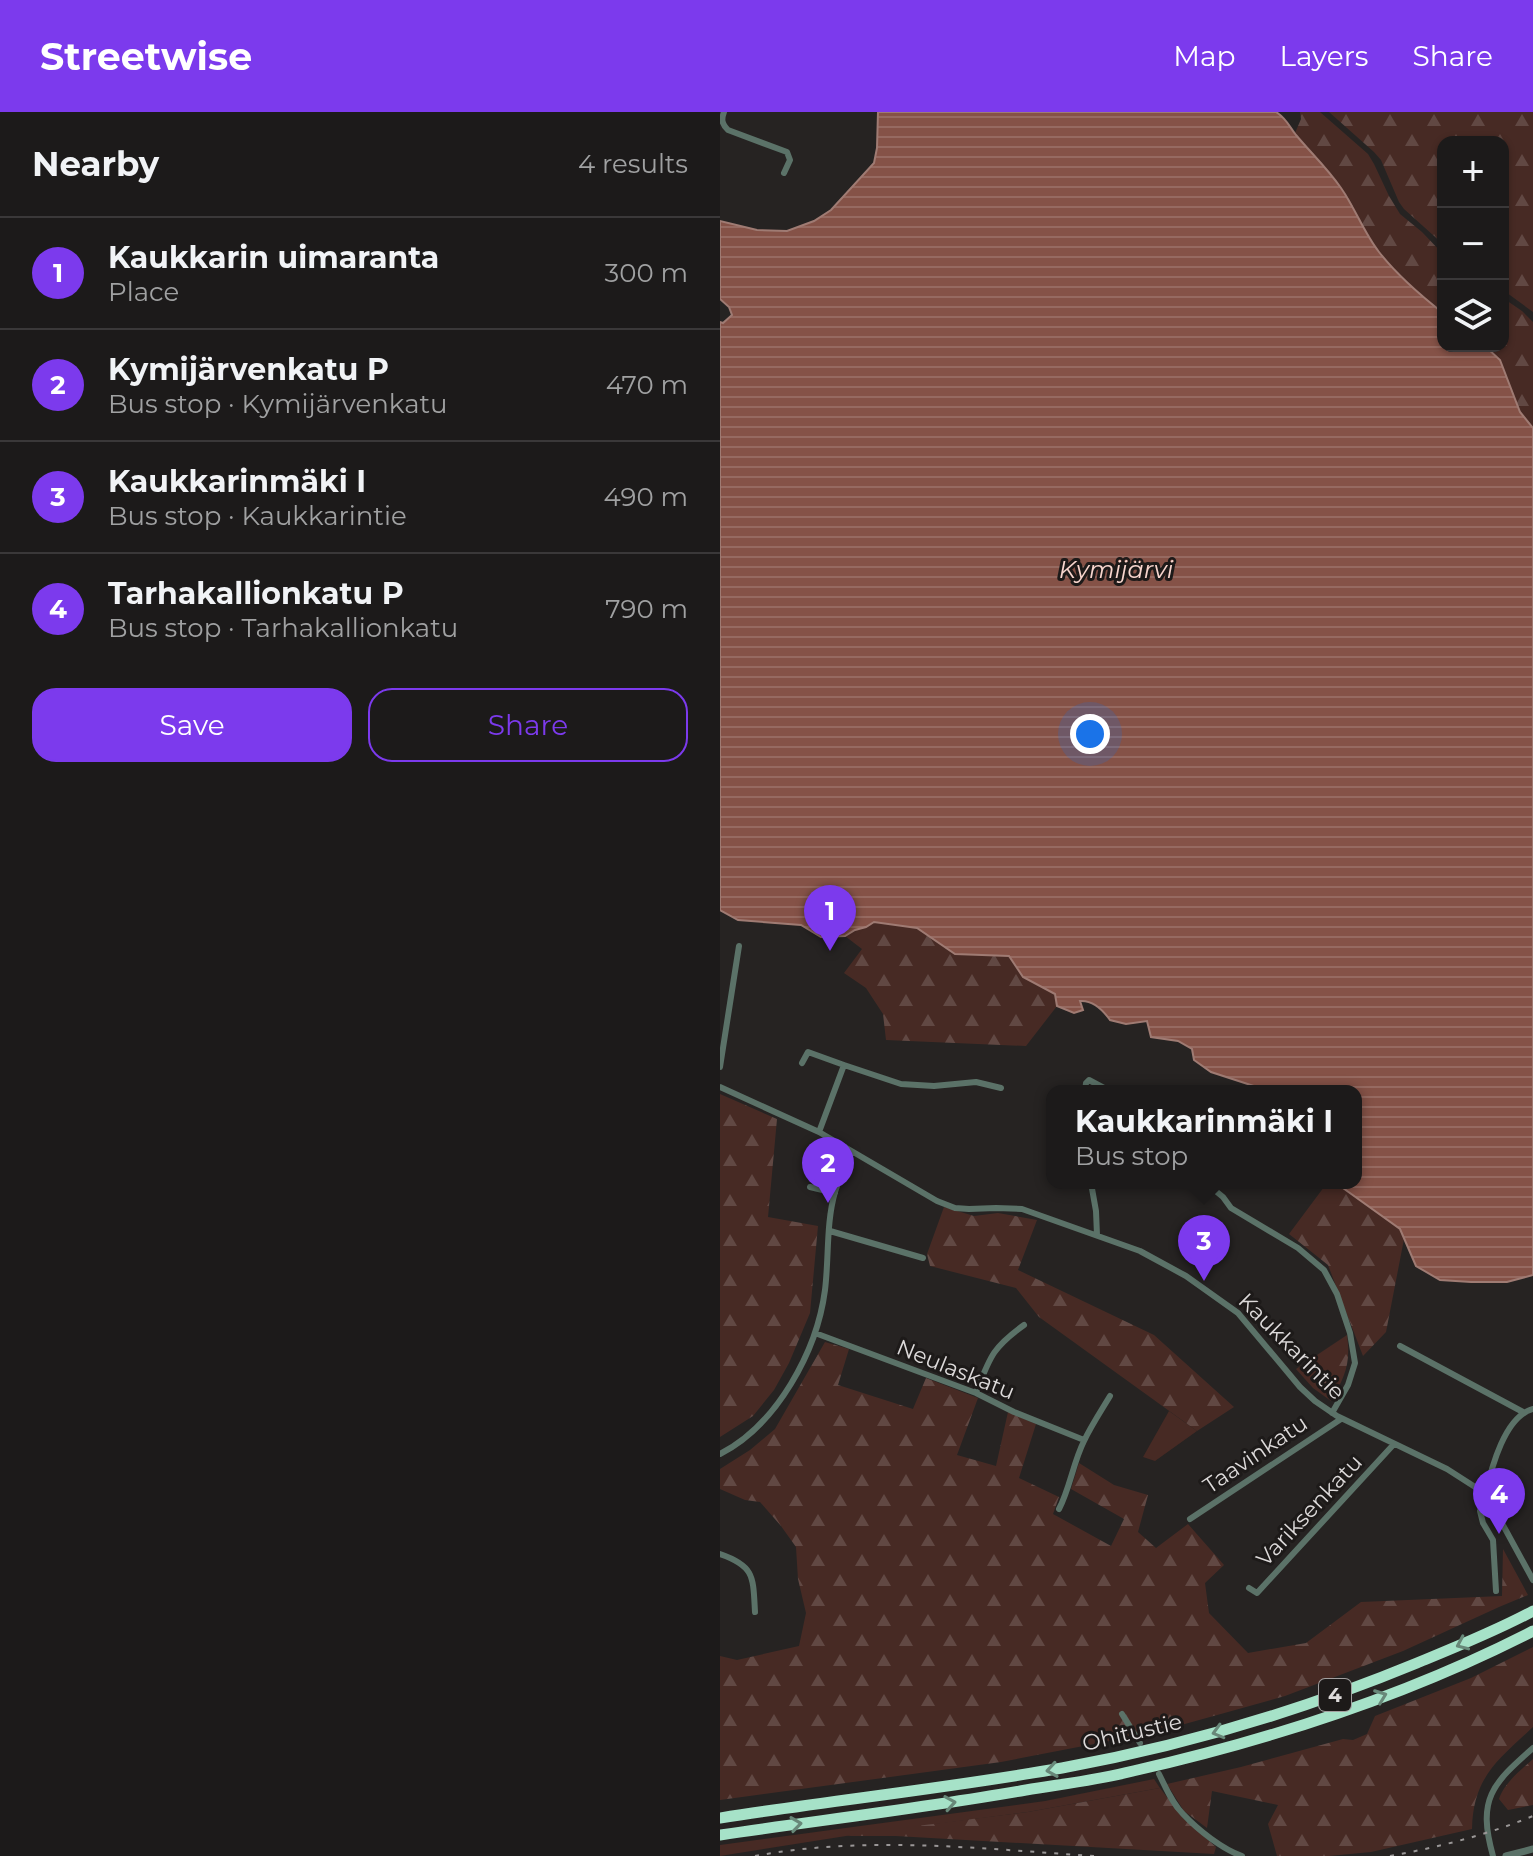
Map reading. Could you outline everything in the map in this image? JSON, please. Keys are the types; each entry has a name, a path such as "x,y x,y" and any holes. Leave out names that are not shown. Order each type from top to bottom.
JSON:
{"highway":[{"name":"Ohitustie","path":"720,1818 1062,1768 1196,1738 1353,1689 1533,1611"},
{"name":"Ohitustie","path":"720,1835 942,1805 1146,1768 1270,1735 1361,1704 1450,1670 1533,1631"}],"street":[{"path":"724,112 722,121 728,130 787,152 790,160 784,173"},
{"path":"720,1067 739,946"},
{"path":"802,1063 808,1052 901,1084 934,1086 976,1082 1001,1088"},
{"path":"819,1132 844,1065"},
{"name":"Kaukkarintie","path":"720,1087 819,1132 937,1201 955,1208 1022,1209 1140,1251 1186,1276 1238,1313 1315,1401 1341,1419 1447,1469 1486,1494 1533,1580"},
{"path":"720,1454 736,1446 759,1426 778,1403 815,1333 825,1292 835,1193 851,1153"},
{"path":"810,1187 835,1193"},
{"path":"1092,1189 1097,1235"},
{"path":"1213,1189 1231,1208 1298,1248 1324,1270 1337,1294 1350,1333 1355,1363 1348,1385 1332,1413"},
{"path":"830,1231 923,1258"},
{"path":"976,1393 995,1350 1004,1339 1024,1325"},
{"name":"Neulaskatu","path":"815,1333 976,1393 1084,1440"},
{"path":"1400,1346 1523,1412"},
{"path":"1059,1509 1084,1440 1110,1396"},
{"path":"1486,1494 1497,1453 1507,1433 1523,1412 1533,1409"},
{"name":"Taavinkatu","path":"1190,1519 1341,1419"},
{"name":"Variksenkatu","path":"1249,1588 1257,1593 1394,1444"},
{"path":"1491,1502 1480,1511 1493,1540 1496,1591"},
{"path":"720,1554 745,1566 751,1577 755,1612"},
{"path":"1122,1714 1140,1743"},
{"path":"1493,1856 1487,1823 1492,1792 1500,1779 1533,1748"},
{"path":"1159,1774 1183,1814 1228,1851 1242,1856"},
{"path":"1506,1856 1533,1849"}],"green space":[{"path":"1300,112 1320,112 1368,154 1400,214 1437,248 1437,308 1405,281 1378,251 1340,187 1295,133 1301,119"},
{"path":"1329,112 1533,112 1533,312 1509,294 1509,136 1437,136 1437,239 1404,209 1381,160"},
{"path":"1509,302 1533,322 1533,428 1520,412 1500,360 1491,352 1509,352"},
{"path":"873,922 917,928 955,954 1009,956 1023,977 1055,994 1057,1006 1026,1046 886,1040 883,1014 866,988 844,973 862,949 845,936"},
{"path":"720,1094 777,1119 768,1217 818,1226 810,1313 789,1363 774,1390 753,1416 720,1437"},
{"path":"1323,1189 1344,1189 1400,1229 1404,1239 1386,1332 1363,1356 1328,1265 1289,1234"},
{"path":"944,1207 974,1216 998,1213 1037,1220 1018,1270 1154,1335 1234,1407 1197,1431 1039,1317 1016,1288 930,1266 927,1254"},
{"path":"1347,1335 1346,1370 1331,1401 1313,1388 1296,1369"},
{"path":"825,1342 849,1349 838,1385 913,1409 926,1378 978,1398 957,1455 996,1466 1008,1412 1036,1424 1019,1478 1059,1497 1053,1514 1111,1546 1124,1519 1071,1489 1079,1463 1114,1485 1148,1495 1138,1532 1156,1548 1188,1524 1224,1565 1205,1583 1209,1613 1248,1653 1306,1643 1361,1602 1502,1596 1503,1549 1528,1595 1403,1651 1285,1696 1156,1732 1001,1762 720,1800 720,1656 737,1660 799,1646 806,1613 798,1579 796,1547 760,1502 745,1500 720,1489 720,1469 775,1429"},
{"path":"1169,1411 1197,1431 1155,1461 1143,1457"},
{"path":"1533,1647 1533,1727 1490,1771 1477,1796 1472,1829 1371,1852 1277,1856 1268,1824 1278,1805 1212,1791 1207,1828 1184,1811 1167,1784 1343,1739 1353,1740 1367,1734 1375,1716 1471,1678"},
{"path":"1533,1759 1533,1805 1508,1810 1499,1799 1501,1793"},
{"path":"1154,1779 1160,1788 1028,1812 720,1856 720,1845 1045,1801"},
{"path":"1160,1788 1183,1818 1216,1847 1214,1854 896,1836 846,1836 1028,1812"}],"water":[{"name":"Kymijärvi","path":"878,112 1276,112 1336,181 1379,252 1437,308 1437,352 1491,352 1500,360 1520,412 1533,428 1533,1275 1507,1282 1440,1280 1416,1266 1400,1229 1344,1189 1362,1189 1362,1085 1251,1085 1211,1072 1194,1060 1192,1049 1178,1041 1151,1037 1147,1021 1126,1024 1110,1020 1097,1006 1085,1001 1080,1001 1083,1010 1074,1013 1057,1006 1055,994 1023,977 1009,956 955,954 917,928 874,922 845,936 821,937 801,925 738,920 720,910 720,322 732,315 720,299 720,221 757,230 787,231 814,221 831,210 874,163"}],"railway":[{"path":"1390,1856 1463,1840 1533,1816"},
{"path":"755,1856 839,1846 882,1845 967,1847 1094,1856"}],"place":[{"name":"Kaukkarin uimaranta","path":"830,951"},
{"name":"Kymijärvenkatu P","path":"828,1203"},
{"name":"Kaukkarinmäki I","path":"1204,1281"},
{"name":"Tarhakallionkatu P","path":"1499,1534"}]}
